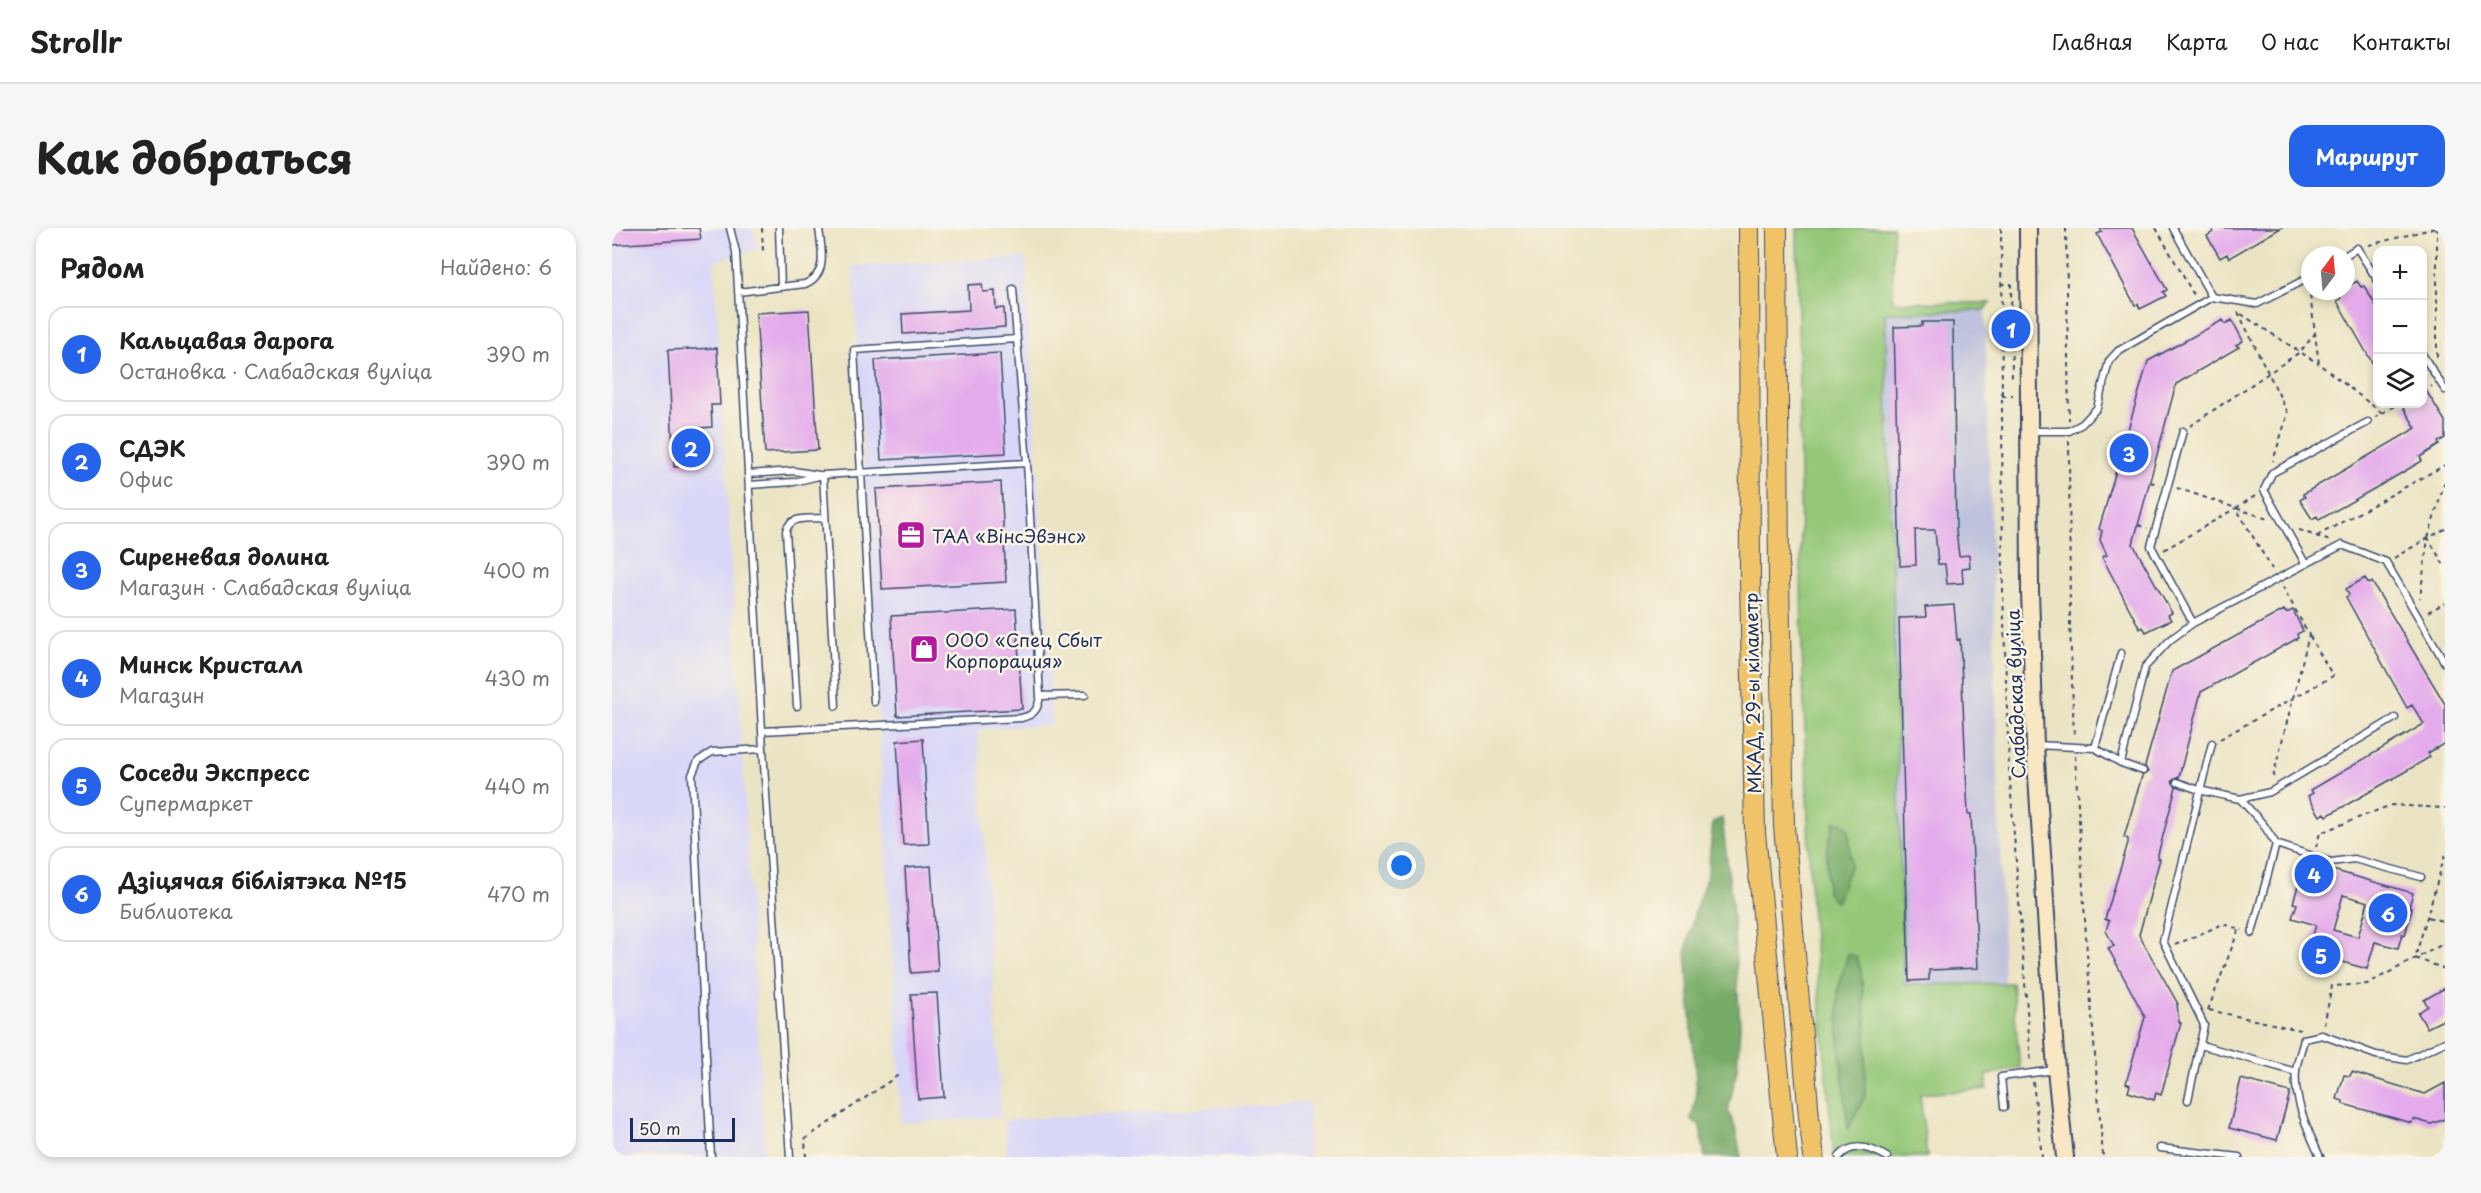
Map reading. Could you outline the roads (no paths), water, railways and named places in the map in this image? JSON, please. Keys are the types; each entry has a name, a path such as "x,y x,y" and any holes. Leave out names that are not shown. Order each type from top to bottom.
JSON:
{"highway":[{"name":"МКАД, 29-ы кіламетр","path":"1749,228 1750,578 1755,833 1787,1157"},
{"name":"МКАД, 29-ы кіламетр","path":"1777,228 1779,568 1784,826 1814,1157"}],"main road":[{"name":"Слабадская вуліца","path":"2028,228 2031,592 2036,746 2056,1070 2065,1157"}],"lane":[{"path":"730,228 736,252 763,749 790,1157"},
{"path":"779,228 782,287"},
{"path":"738,292 805,284 817,277 822,260 819,228"},
{"path":"2173,228 2212,297"},
{"path":"2355,249 2357,248 2373,273"},
{"path":"2031,431 2069,431 2082,424 2097,408 2109,361 2118,351 2212,297 2257,304 2301,282"},
{"path":"762,731 1021,718 1031,716 1038,708 1040,696 1013,289"},
{"path":"874,702 854,350 1017,339"},
{"path":"2427,362 2445,390"},
{"path":"2305,563 2264,490 2272,473 2368,422"},
{"path":"2183,431 2151,546 2193,623"},
{"path":"749,485 794,482 823,475 1026,463"},
{"path":"748,474 794,471 823,475"},
{"path":"823,475 836,706"},
{"path":"797,706 786,531 788,524 793,520 825,518"},
{"path":"2121,763 2145,667 2170,640 2193,623 2342,544 2386,562 2445,663"},
{"path":"2095,748 2121,654"},
{"path":"1040,696 1085,695"},
{"path":"2177,782 2199,790 2240,799 2270,792 2395,718"},
{"path":"2188,1100 2204,1026 2163,941 2212,743"},
{"path":"2036,746 2095,748 2121,763 2144,771"},
{"path":"711,1157 692,775 698,761 711,752 763,749"},
{"path":"2240,799 2263,824 2276,844 2331,862 2354,859 2421,878"},
{"path":"2252,933 2276,844"},
{"path":"2318,1156 2305,1121 2298,1092 2296,1072 2304,1039 2322,1035 2376,1055 2407,1060 2445,1042"},
{"path":"2201,1045 2296,1072"},
{"path":"2004,1107 2001,1077 2056,1070"},
{"path":"1839,1157 1844,1151 1855,1147 1870,1148 1887,1157"},
{"path":"2160,1148 2239,1157"}],"place":[{"name":"Кальцавая дарога","path":"2011,329"},
{"name":"СДЭК","path":"691,448"},
{"name":"Сиреневая долина","path":"2129,453"},
{"name":"ТАА «ВінсЭвэнс»","path":"911,535"},
{"name":"ООО «Спец Сбыт Корпорация»","path":"924,649"},
{"name":"Минск Кристалл","path":"2314,874"},
{"name":"Дзіцячая бібліятэка №15","path":"2388,913"},
{"name":"Соседи Экспресс","path":"2321,955"}]}
